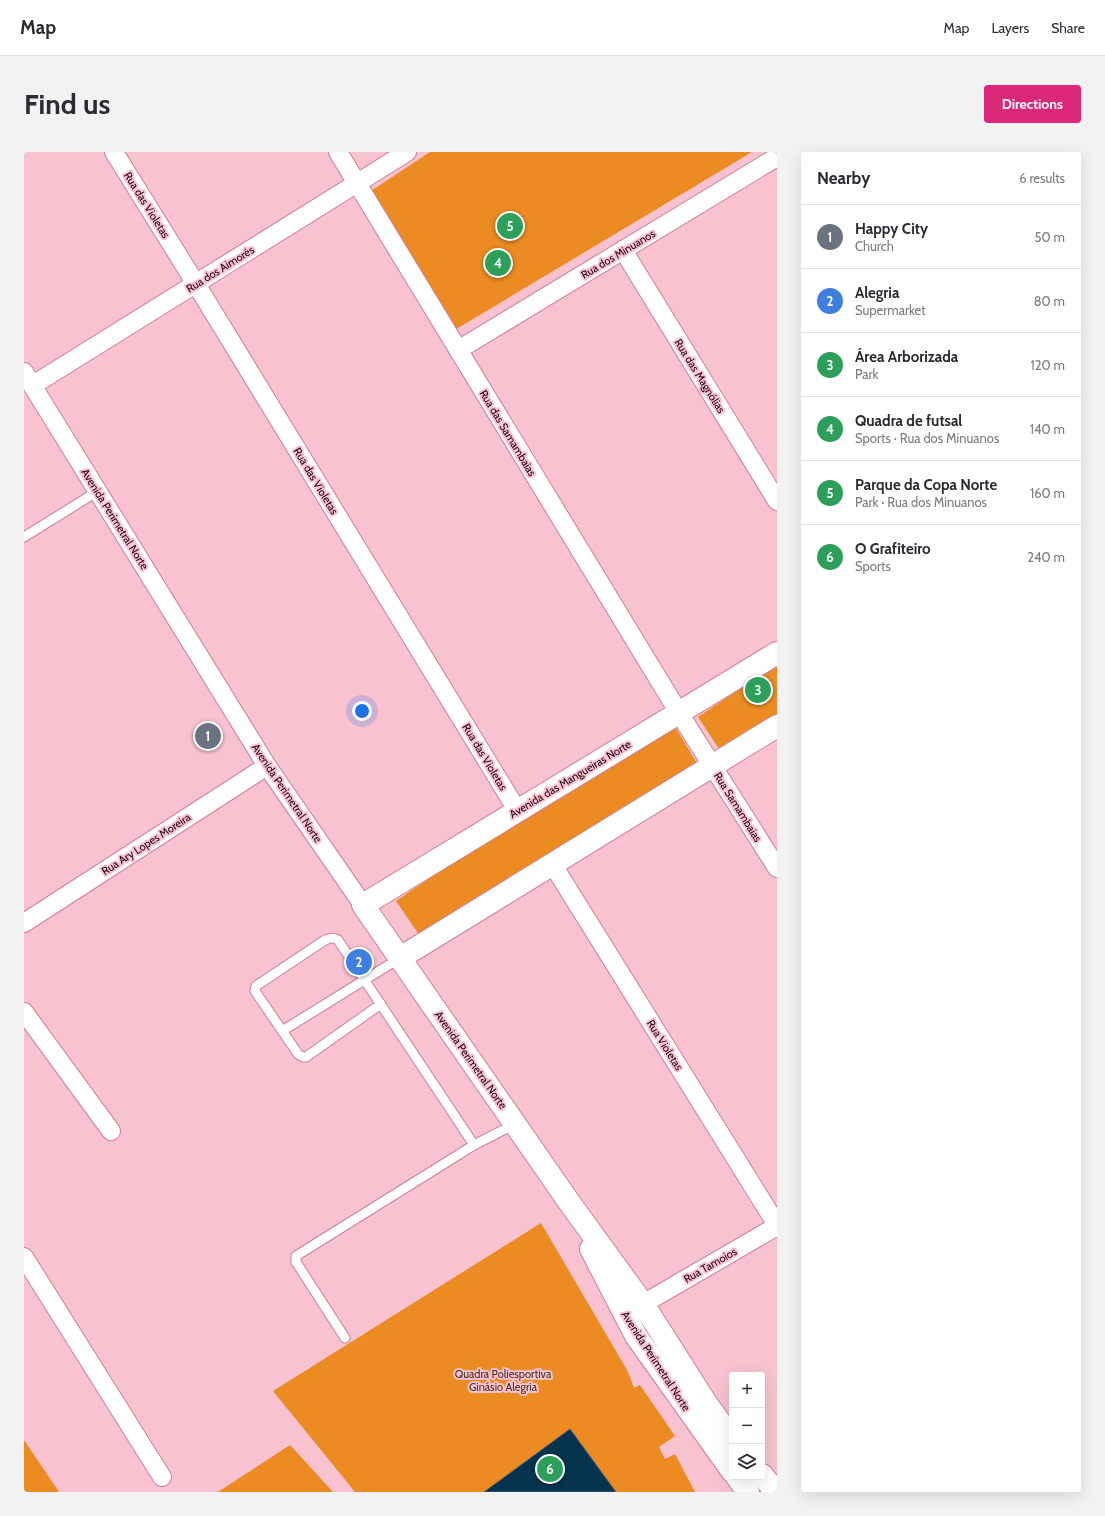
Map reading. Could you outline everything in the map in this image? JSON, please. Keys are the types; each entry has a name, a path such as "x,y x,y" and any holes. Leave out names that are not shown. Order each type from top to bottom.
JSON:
{"street":[{"name":"Rua das Violetas","path":"114,152 518,810"},
{"name":"Rua das Samambaias","path":"338,152 712,766"},
{"name":"Rua dos Aimorés","path":"28,379 196,284 407,152"},
{"name":"Rua dos Minuanos","path":"458,350 777,157"},
{"name":"Rua das Magnólias","path":"623,250 777,501"},
{"name":"Avenida Perimetral Norte","path":"28,379 267,766 569,1202 643,1304 706,1403 729,1435"},
{"name":"Avenida das Mangueiras Norte","path":"363,905 777,653"},
{"path":"400,958 777,726"},
{"name":"Rua Ary Lopes Moreira","path":"24,923 267,766"},
{"name":"Rua Samambaias","path":"712,766 777,868"},
{"name":"Rua Violetas","path":"553,865 777,1225"},
{"path":"24,1012 111,1131"},
{"name":"Avenida Perimetral Norte","path":"569,1202 595,1260 636,1336 729,1467"},
{"name":"Rua Tamoios","path":"643,1304 777,1225"},
{"path":"24,1257 162,1478"},
{"path":"765,1479 776,1492"},
{"path":"739,1480 748,1492"}],"lane":[{"path":"24,537 98,491"},
{"path":"381,1004 306,1057 303,1057 298,1054 255,991 256,986 325,940 330,938 338,940 381,1004 474,1145"},
{"path":"282,1031 400,958"},
{"path":"345,1338 296,1262 296,1256 474,1145 515,1124"}],"green space":[{"path":"430,152 752,152 453,331 371,191"},
{"path":"777,664 777,716 719,749 698,717"},
{"path":"674,725 698,765 420,936 396,901 466,853"},
{"name":"Quadra Poliesportiva Ginásio Alegria","path":"541,1223 627,1370 634,1388 640,1385 675,1436 659,1447 665,1459 675,1454 695,1492 355,1492 273,1391"},
{"path":"24,1440 59,1492 24,1492"},
{"path":"290,1445 333,1492 218,1492"}],"building":[{"path":"570,1429 616,1492 484,1492"}],"place":[{"name":"Parque da Copa Norte","path":"510,226"},
{"name":"Quadra de futsal","path":"498,263"},
{"name":"Área Arborizada","path":"758,690"},
{"name":"Happy City","path":"208,736"},
{"name":"Alegria","path":"359,962"},
{"name":"O Grafiteiro","path":"550,1469"}]}
